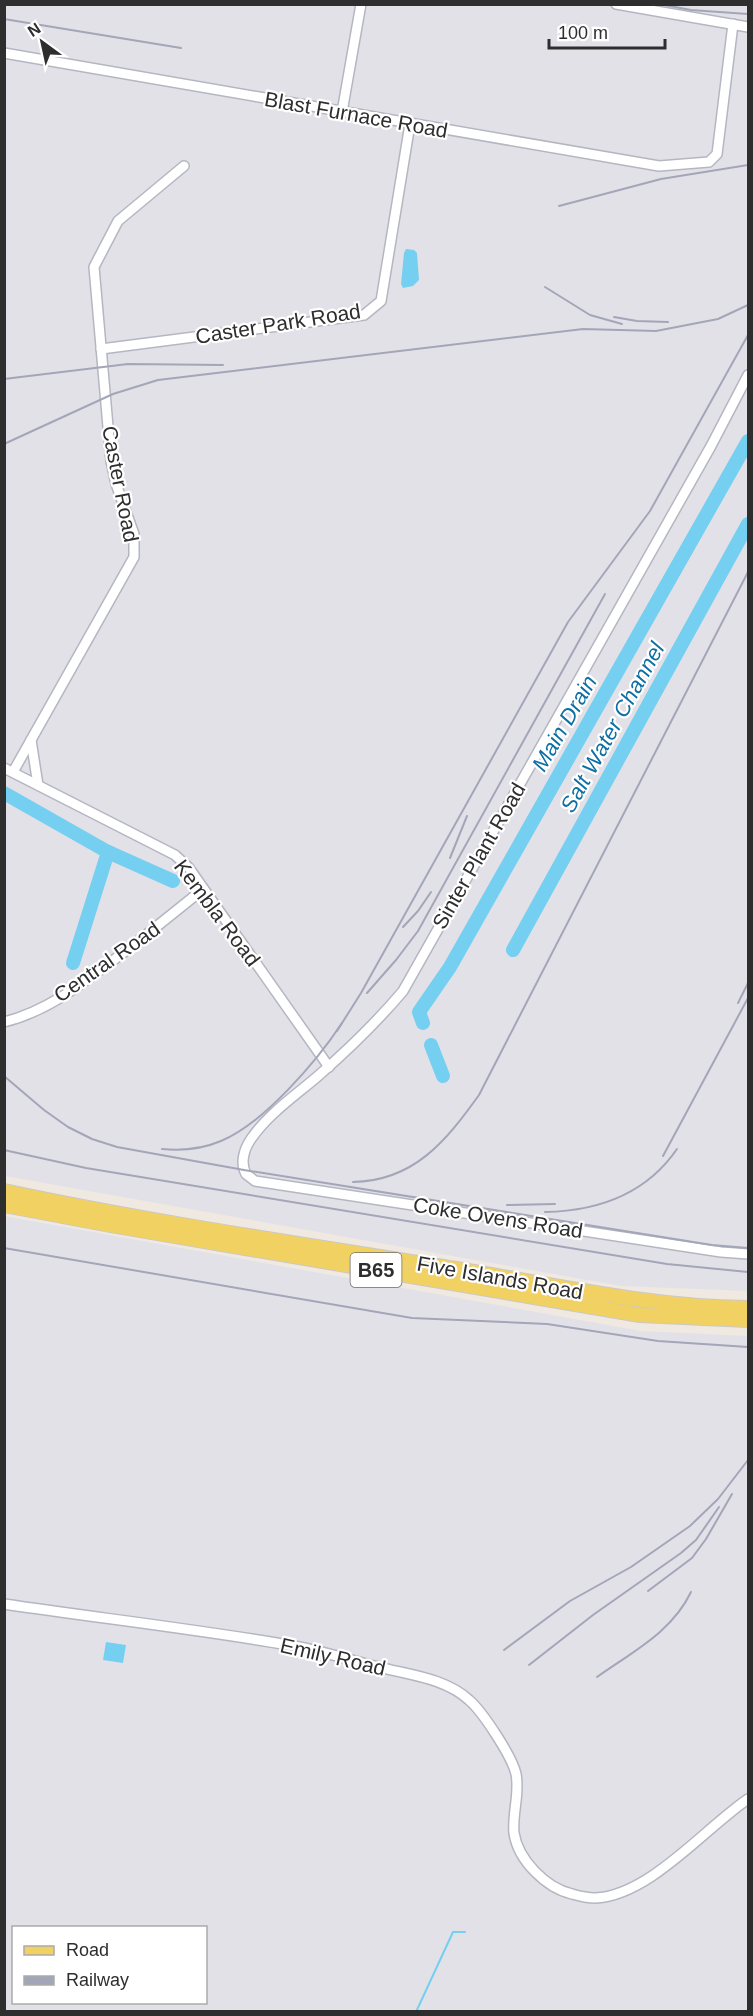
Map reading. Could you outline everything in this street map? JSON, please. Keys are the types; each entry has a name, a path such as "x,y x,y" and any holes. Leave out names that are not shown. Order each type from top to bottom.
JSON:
{"main road":[{"name":"Five Islands Road","path":"4,1191 139,1217 458,1269 615,1298 748,1308"},
{"name":"Five Islands Road","path":"4,1205 640,1315 748,1320"}],"street":[{"path":"342,112 361,4"},
{"path":"616,4 748,27"},
{"name":"Blast Furnace Road","path":"4,53 659,166 709,162 717,154 732,24"},
{"name":"Caster Park Road","path":"101,349 364,315 381,301 410,124"},
{"name":"Caster Road","path":"9,770 31,740 134,557 134,534 116,484 111,461 94,267 118,220 184,166"},
{"name":"Sinter Plant Road","path":"248,1177 244,1170 243,1158 253,1136 274,1114 377,1022 403,991 711,446 748,375"},
{"path":"31,740 38,785"},
{"name":"Kembla Road","path":"9,770 175,855 189,868 202,890 329,1067"},
{"name":"Central Road","path":"4,1022 39,1008 76,989 202,890"},
{"name":"Coke Ovens Road","path":"248,1177 255,1181 721,1252 748,1254"},
{"name":"Emily Road","path":"4,1604 291,1645 445,1684 477,1708 515,1770 518,1787 514,1834 519,1847 533,1870 553,1886 569,1893 594,1898 613,1895 643,1882 748,1799"}],"shaded area":[{"path":"4,5 748,5 748,1291 621,1286 5,1176"},
{"path":"4,1216 641,1331 748,1336 748,2011 5,2011"}],"water":[{"path":"406,249 417,253 419,280 413,286 403,288 401,284"},
{"path":"106,1642 126,1645 123,1663 103,1660"}],"waterway":[{"name":"Main Drain","path":"423,1023 419,1012 450,967 748,441"},
{"name":"Salt Water Channel","path":"513,950 748,524"},
{"name":"Main Drain","path":"4,793 108,852 173,881"},
{"name":"Main Drain","path":"73,963 108,852"},
{"name":"Main Drain","path":"431,1045 443,1076"},
{"path":"416,2012 453,1932 465,1932"}],"railway":[{"path":"659,4 691,10 748,14"},
{"path":"4,19 181,48"},
{"path":"559,206 661,179 748,165"},
{"path":"545,287 590,315 622,324"},
{"path":"4,444 113,394 158,380 583,329 656,331 718,319 748,305"},
{"path":"614,317 637,321 668,322"},
{"path":"337,1031 361,993 568,622 650,511 748,335"},
{"path":"4,379 128,364 223,365"},
{"path":"353,1182 375,1180 411,1166 441,1142 479,1095 748,572"},
{"path":"367,993 418,931 605,594"},
{"path":"450,858 467,816"},
{"path":"403,927 431,892"},
{"path":"738,1003 748,983"},
{"path":"663,1156 748,998"},
{"path":"162,1149 199,1148 237,1133 288,1090 342,1023"},
{"path":"4,1076 68,1127 92,1139 117,1147 244,1170 712,1245 748,1248"},
{"path":"545,1212 584,1208 620,1197 651,1178 677,1149"},
{"path":"4,1150 86,1168 667,1264 748,1272"},
{"path":"507,1205 555,1204"},
{"path":"4,1248 412,1318 547,1324 658,1341 748,1347"},
{"path":"504,1650 570,1601 631,1567 690,1526 718,1499 748,1460"},
{"path":"648,1591 692,1558 706,1539 732,1494"},
{"path":"529,1665 593,1615 681,1553 696,1540 719,1507"},
{"path":"597,1677 662,1630 683,1606 691,1592"}]}
